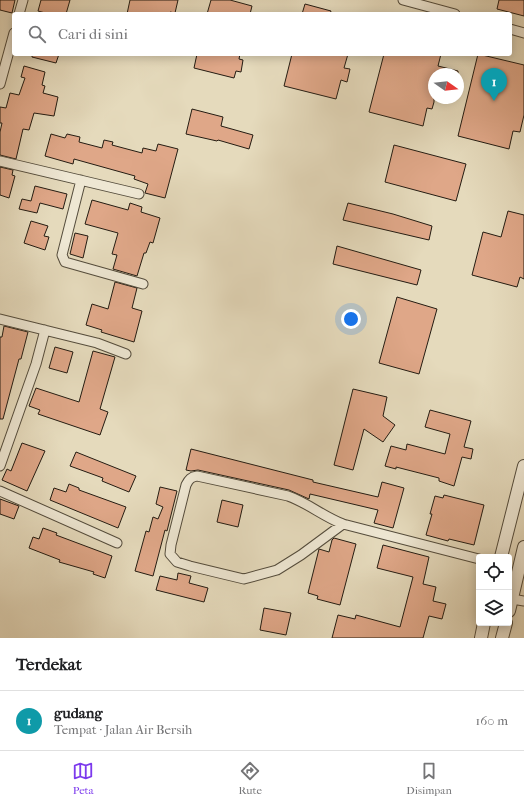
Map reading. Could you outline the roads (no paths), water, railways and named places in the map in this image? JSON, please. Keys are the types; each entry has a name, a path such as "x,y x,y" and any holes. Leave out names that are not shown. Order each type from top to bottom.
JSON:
{"street":[{"path":"20,12 23,0"},
{"path":"403,0 448,12"},
{"path":"512,30 524,33"},
{"path":"0,83 12,40"},
{"path":"0,161 139,194"},
{"path":"81,180 62,258 65,262 143,284"},
{"path":"0,319 97,343 126,354"},
{"path":"0,466 36,364 45,330"},
{"path":"502,554 524,466"},
{"path":"343,524 301,556 277,570 244,579 177,562 170,554 186,485 188,480 198,476 288,496 336,522 476,558"},
{"path":"0,491 116,543"},
{"path":"512,597 524,546"},
{"path":"512,605 524,602"},
{"path":"481,638 483,626"},
{"path":"502,638 505,626"}],"place":[{"name":"gudang","path":"494,101"}]}
